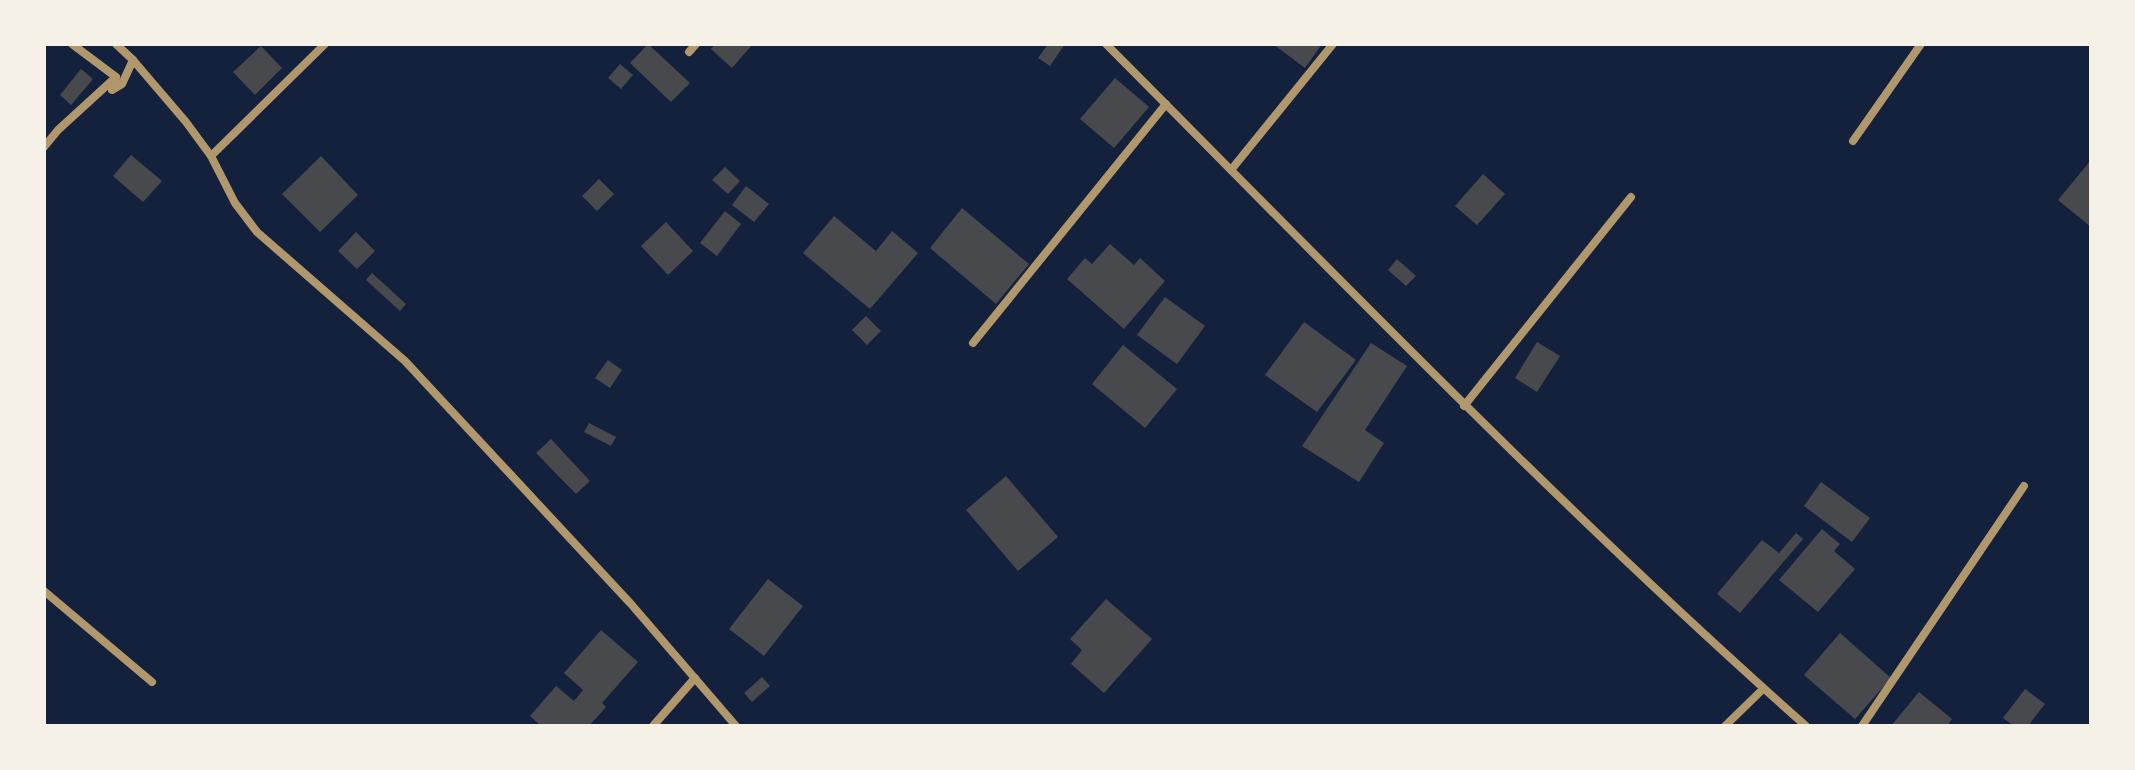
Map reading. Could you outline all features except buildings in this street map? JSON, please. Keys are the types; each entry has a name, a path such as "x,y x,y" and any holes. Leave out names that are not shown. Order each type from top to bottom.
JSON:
{"street":[{"path":"72,44 116,77"},
{"path":"116,44 186,122 211,156 235,203 257,232 405,361 631,604 736,726"},
{"path":"211,156 325,44"},
{"path":"689,52 696,44"},
{"path":"1106,44 1464,406 1708,639 1806,726"},
{"path":"1231,170 1333,44"},
{"path":"1853,141 1921,44"},
{"path":"116,77 112,90 122,84 133,60"},
{"path":"44,147 58,130 116,77"},
{"path":"973,343 1166,104"},
{"path":"1464,406 1631,197"},
{"path":"1862,726 2024,486"},
{"path":"44,591 152,682"},
{"path":"653,726 695,678"},
{"path":"1725,726 1763,689"}]}
